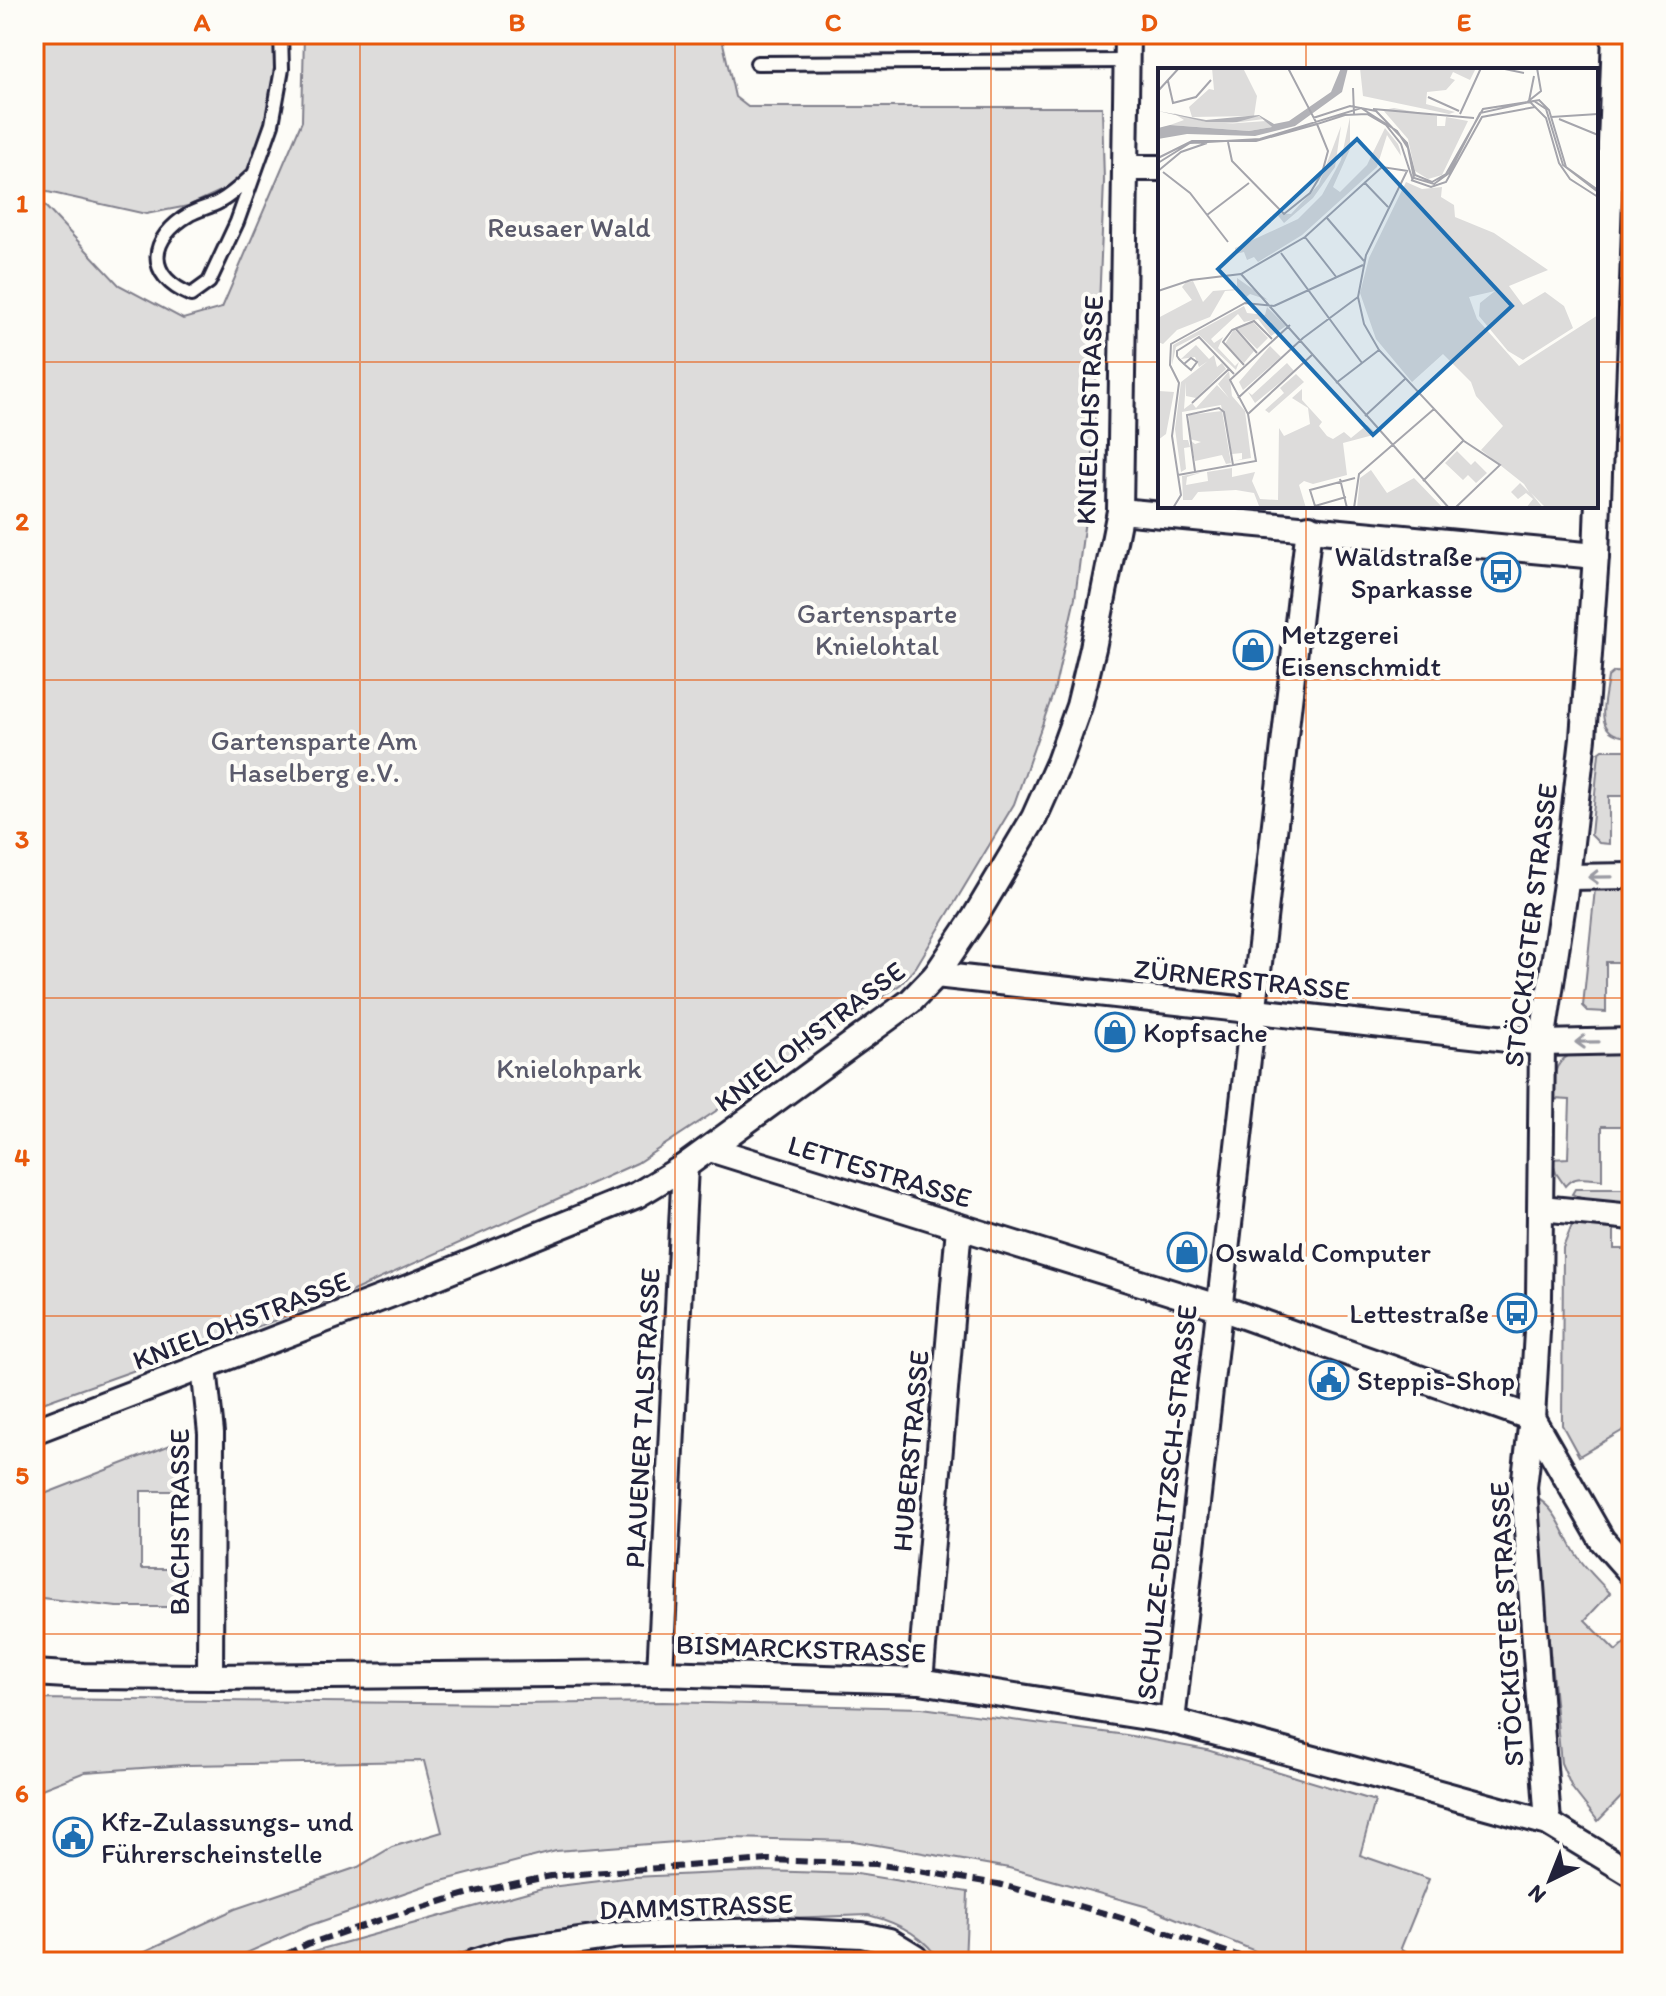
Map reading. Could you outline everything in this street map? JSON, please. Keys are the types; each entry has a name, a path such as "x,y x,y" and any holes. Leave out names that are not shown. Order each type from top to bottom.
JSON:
{"street":[{"name":"KNIELOHSTRASSE","path":"34,1431 637,1195 710,1149 911,1001 936,975 1034,818 1059,762 1079,706 1120,511 1127,34"},
{"name":"STÖCKIGTER STRASSE","path":"1598,446 1603,170 1615,34"},
{"path":"1125,168 1158,168"},
{"name":"STÖCKIGTER STRASSE","path":"1548,1823 1524,1487 1532,1418 1541,1208 1542,1043 1567,877 1583,738 1597,508"},
{"path":"1120,511 1596,556"},
{"name":"SCHULZE-DELITZSCH-STRASSE","path":"1172,1721 1309,527"},
{"path":"1567,877 1632,876"},
{"name":"ZÜRNERSTRASSE","path":"936,975 1542,1043 1632,1041"},
{"name":"LETTESTRASSE","path":"710,1149 1218,1307 1532,1418"},
{"name":"PLAUENER TALSTRASSE","path":"660,1673 685,1166"},
{"path":"1541,1208 1632,1217"},
{"name":"HUBERSTRASSE","path":"920,1681 959,1227"},
{"name":"BACHSTRASSE","path":"204,1367 211,1433 210,1677"},
{"path":"1532,1418 1602,1540 1632,1574"},
{"name":"BISMARCKSTRASSE","path":"34,1673 210,1677 660,1673 920,1681 1172,1721 1548,1823 1632,1874"},
{"name":"DAMMSTRASSE","path":"476,1962 510,1951 620,1935 778,1931 862,1935 889,1941 917,1959"}],"lane":[{"path":"253,175 228,197 190,215 172,228 156,253 158,270 174,288 191,295 209,282 237,222 272,124 282,69 281,34"},
{"path":"757,63 1127,61"}],"green space":[{"path":"34,34 281,34 272,124 248,170 236,184 188,206 146,214 34,189"},
{"path":"304,34 721,34 735,97 748,107 1102,107 1104,181 1093,457 1075,598 1054,691 1014,804 916,967 901,984 637,1163 335,1299 34,1406 34,202 44,205 119,285 183,319 222,308 302,121"},
{"path":"1614,672 1632,673 1632,737 1619,736 1606,726 1603,709 1608,677"},
{"path":"1603,750 1632,750 1632,796 1609,796 1609,844 1599,843 1591,835 1599,753"},
{"path":"1632,881 1632,962 1606,962 1606,1012 1588,1011 1583,1006 1595,889 1599,883"},
{"path":"1576,1052 1632,1053 1632,1126 1602,1126 1602,1180 1577,1179 1565,1186 1556,1173 1552,1159 1568,1158 1570,1100 1554,1099 1555,1076 1562,1060"},
{"path":"1575,1189 1632,1189 1632,1206 1597,1206 1572,1194"},
{"path":"1572,1225 1614,1228 1614,1249 1632,1249 1632,1425 1579,1456 1562,1425 1563,1248"},
{"path":"186,1439 186,1491 141,1491 141,1569 187,1569 179,1607 117,1607 34,1597 34,1498"},
{"path":"1535,1497 1549,1508 1580,1559 1610,1593 1585,1620 1616,1651 1632,1636 1632,1786 1598,1821 1572,1788 1561,1763"},
{"path":"35,1699 517,1704 663,1702 922,1708 1126,1735 1207,1750 1375,1801 1360,1855 1429,1879 1401,1948 1423,1962 1282,1962 1148,1907 1009,1868 854,1841 729,1838 556,1851 430,1884 308,1926 226,1962 122,1962 235,1909 358,1867 392,1847 442,1832 424,1761 185,1765 85,1772 34,1792"},
{"path":"764,1871 857,1874 968,1892 965,1962 940,1962 909,1931 868,1915 605,1925 511,1937 434,1962 310,1962 307,1953 542,1888 633,1877"}],"railway":[{"path":"269,1962 308,1944 383,1919 470,1893 551,1876 768,1860 876,1864 998,1884 1115,1916 1258,1962"}],"place":[{"name":"Waldstraße Sparkasse","path":"1501,572"},
{"name":"Metzgerei Eisenschmidt","path":"1253,650"},
{"name":"Kopfsache","path":"1115,1032"},
{"name":"Oswald Computer","path":"1187,1252"},
{"name":"Lettestraße","path":"1517,1313"},
{"name":"Steppis-Shop","path":"1329,1380"},
{"name":"Kfz-Zulassungs- und Führerscheinstelle","path":"73,1837"}],"park label":[{"name":"Reusaer Wald","path":"569,227"},
{"name":"Gartensparte Knielohtal","path":"877,629"},
{"name":"Gartensparte Am Haselberg e.V.","path":"314,756"},
{"name":"Knielohpark","path":"569,1068"}]}
